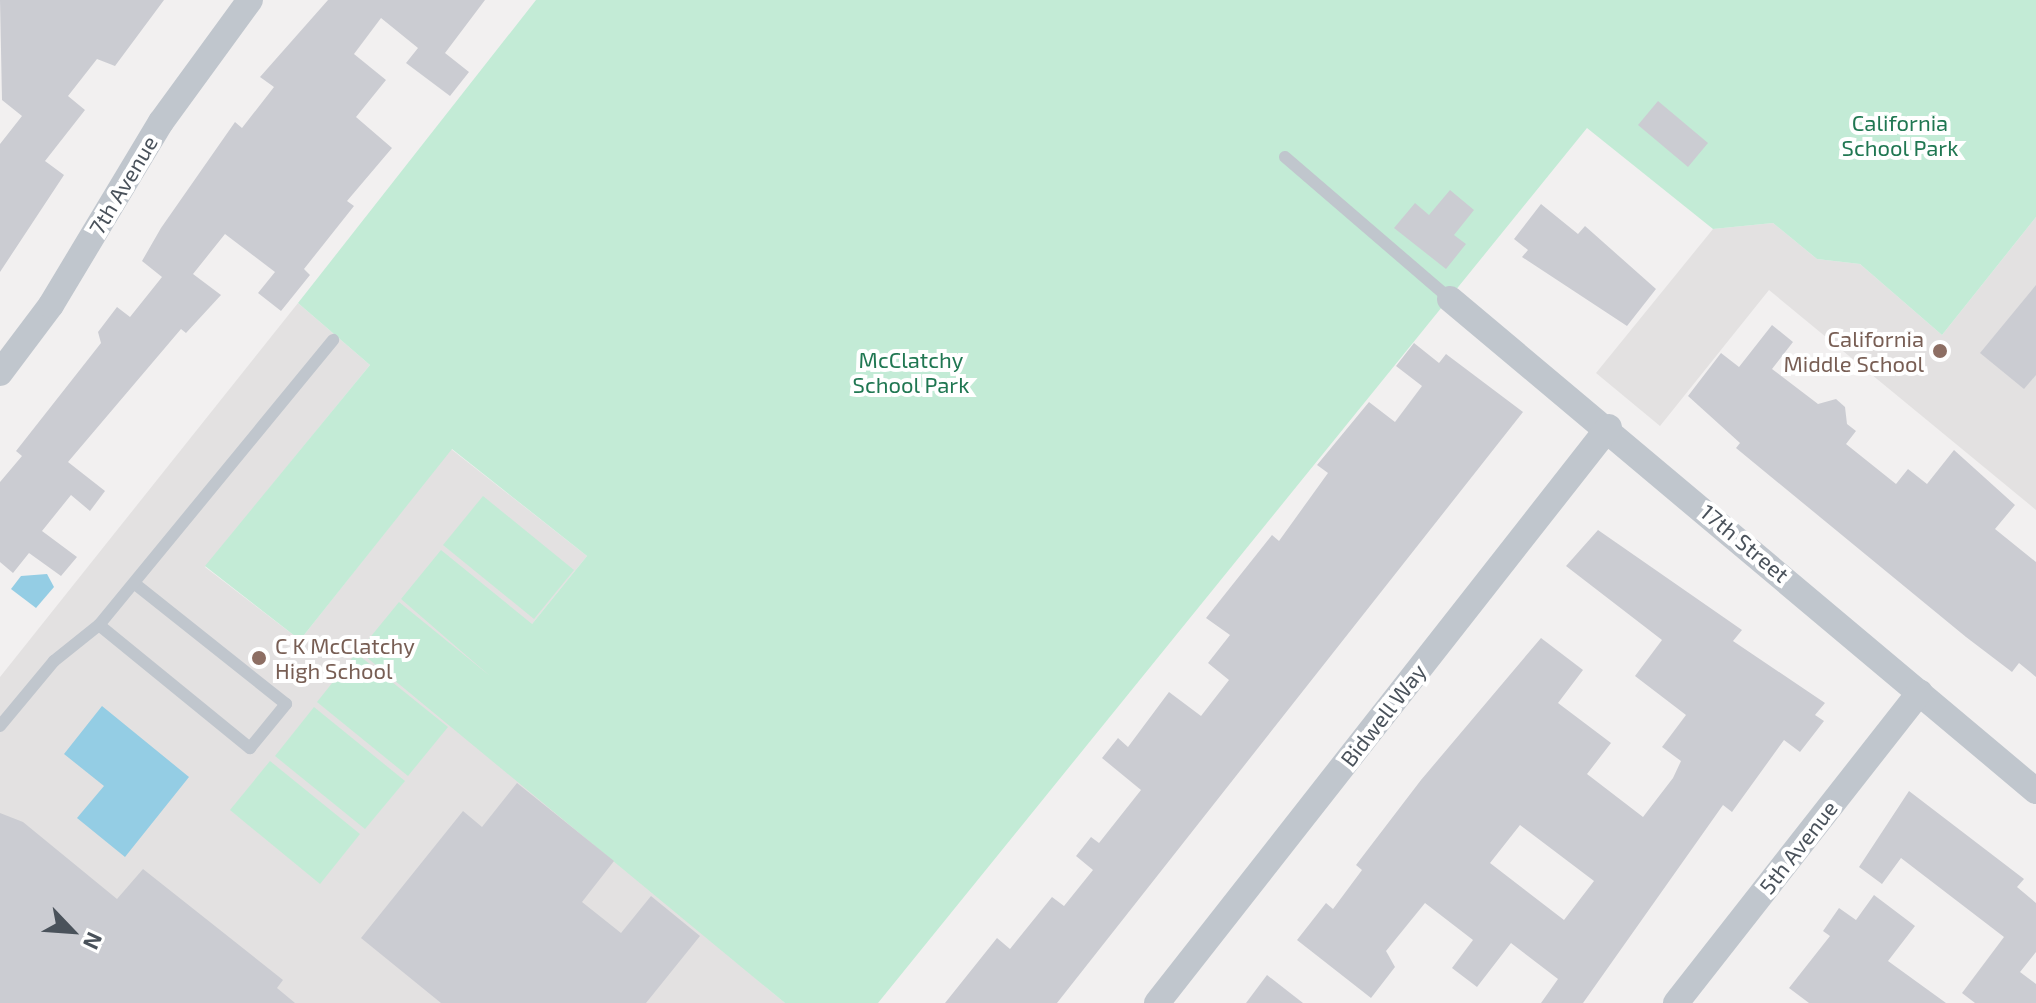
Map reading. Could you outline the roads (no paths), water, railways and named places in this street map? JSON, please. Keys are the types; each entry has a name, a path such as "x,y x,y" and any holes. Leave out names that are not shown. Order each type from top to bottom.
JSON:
{"street":[{"name":"7th Avenue","path":"0,373 51,305 153,133 250,0"},
{"name":"17th Street","path":"1450,299 1609,427 2036,791"},
{"name":"Bidwell Way","path":"1157,1003 1609,427"},
{"name":"5th Avenue","path":"1676,1003 1920,692"}],"lane":[{"path":"1285,157 1450,299"},
{"path":"0,726 54,661 99,625 333,340"},
{"path":"99,625 250,748 286,704 134,583"}],"water":[{"path":"47,574 54,587 36,608 11,589 21,576"},
{"path":"102,706 189,777 125,857 77,818 104,786 64,754"}],"place":[{"name":"California Middle School","path":"1940,351"},
{"name":"C K McClatchy High School","path":"259,658"}],"park label":[{"name":"California School Park","path":"1900,134"},
{"name":"McClatchy School Park","path":"911,372"}]}
